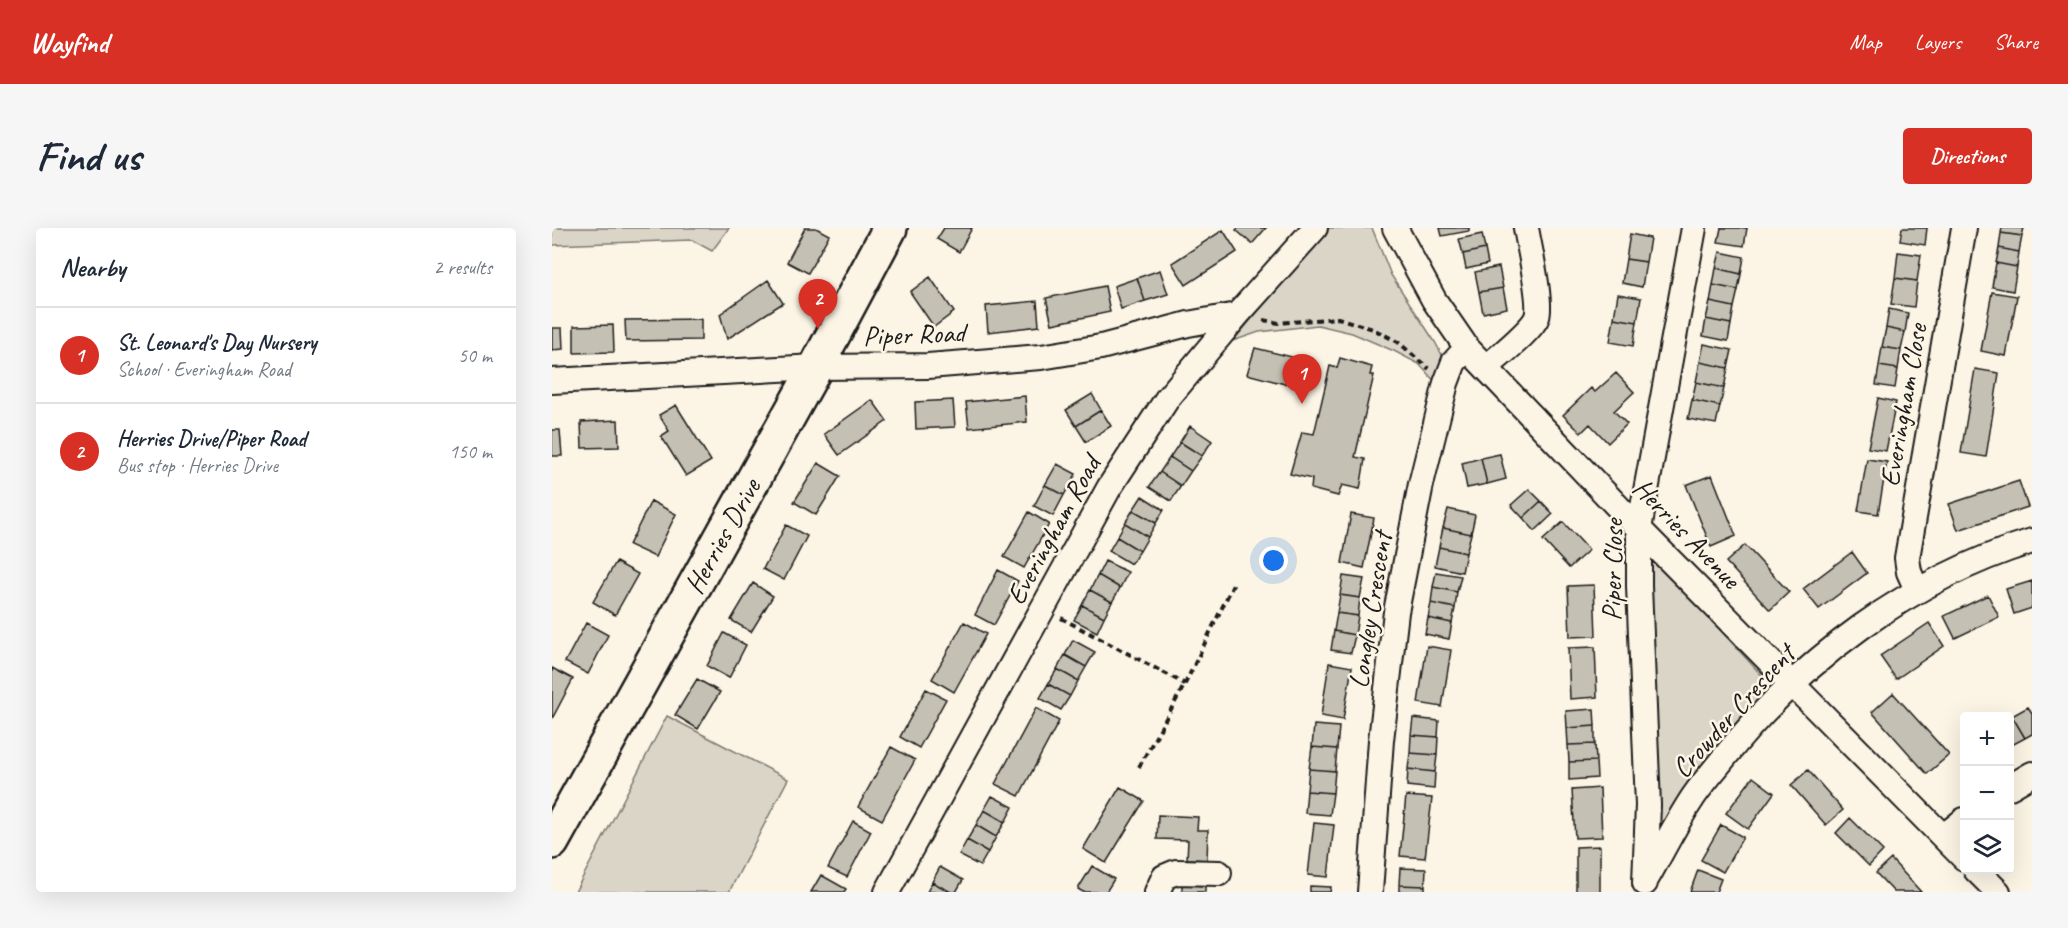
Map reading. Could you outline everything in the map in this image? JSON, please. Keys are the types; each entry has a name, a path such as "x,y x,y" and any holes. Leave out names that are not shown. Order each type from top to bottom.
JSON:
{"street":[{"name":"Herries Drive","path":"552,842 816,367 890,228"},
{"name":"Everingham Road","path":"887,892 1115,478 1167,399 1237,315 1316,228"},
{"name":"Herries Avenue","path":"1395,228 1434,300 1467,348 1640,529 1960,853"},
{"path":"1487,367 1537,316 1538,300 1526,228"},
{"name":"Piper Close","path":"1644,887 1648,805 1639,597 1640,529 1694,228"},
{"name":"Everingham Close","path":"1917,590 1909,572 1907,558 1964,228"},
{"name":"Piper Road","path":"552,381 816,367 928,366 1041,357 1101,347 1188,324 1237,315"},
{"name":"Longley Crescent","path":"1370,892 1381,740 1396,612 1421,484 1446,383 1455,362 1467,348"},
{"name":"Crowder Crescent","path":"1644,887 1691,801 1736,743 1792,682 1872,619 1917,590 1996,552 2032,541"},
{"path":"2014,785 2032,774"},
{"path":"1944,836 1960,824"},
{"path":"1157,892 1164,877 1176,872 1219,873"},
{"path":"1980,874 1998,892"}],"path":[{"path":"1237,315 1279,323 1338,318 1373,329 1398,342 1446,383"},
{"path":"1139,767 1185,684 1234,583"},
{"path":"1043,608 1185,684"}],"shaded area":[{"path":"552,228 729,228 712,251 692,240 552,245"},
{"path":"1329,228 1372,228 1391,275 1443,357 1436,383 1419,364 1394,351 1352,333 1318,325 1259,332 1233,341"},
{"path":"1657,561 1765,679 1763,694 1756,706 1662,830 1658,828 1650,564"},
{"path":"667,716 788,779 729,892 575,892"}],"building":[{"path":"805,228 816,228 829,235 808,273 787,262"},
{"path":"944,228 972,228 959,252 937,239"},
{"path":"1238,228 1266,228 1252,244 1236,230"},
{"path":"1440,228 1469,228 1469,231 1442,236"},
{"path":"1721,228 1747,228 1744,246 1718,242"},
{"path":"1902,228 1927,228 1925,245 1900,241"},
{"path":"2002,228 2024,228 2022,236 2001,233"},
{"path":"1223,230 1237,252 1186,285 1172,263"},
{"path":"2001,233 2022,236 2019,252 1999,248"},
{"path":"1482,234 1485,249 1463,254 1459,239"},
{"path":"1630,234 1650,238 1646,262 1626,259"},
{"path":"1999,248 2019,252 2017,267 1996,263"},
{"path":"1485,249 1488,264 1466,269 1463,254"},
{"path":"1720,252 1744,257 1741,274 1716,268"},
{"path":"1898,252 1921,255 1917,281 1895,278"},
{"path":"1626,259 1646,262 1642,287 1622,283"},
{"path":"1996,263 2017,267 2013,291 1992,287"},
{"path":"1499,267 1503,288 1479,292 1475,272"},
{"path":"1716,268 1741,274 1738,290 1713,285"},
{"path":"1160,270 1168,294 1145,301 1137,278"},
{"path":"930,277 954,312 934,327 910,292"},
{"path":"1137,278 1145,301 1121,309 1114,286"},
{"path":"1895,278 1917,281 1914,307 1891,304"},
{"path":"768,280 783,303 727,339 720,314"},
{"path":"1713,285 1738,290 1734,307 1710,302"},
{"path":"1105,286 1110,312 1052,324 1046,298"},
{"path":"1503,288 1507,308 1483,313 1479,292"},
{"path":"1992,292 2017,296 2006,356 1981,351"},
{"path":"1618,294 1641,298 1637,322 1614,318"},
{"path":"1037,301 1039,326 988,332 986,306"},
{"path":"1710,302 1734,307 1731,324 1706,319"},
{"path":"1889,309 1908,313 1905,332 1886,328"},
{"path":"1614,318 1637,322 1633,346 1610,342"},
{"path":"701,319 701,340 626,341 625,320"},
{"path":"1706,319 1731,324 1728,341 1703,336"},
{"path":"613,325 614,352 574,353 574,326"},
{"path":"552,328 562,328 563,349 552,350"},
{"path":"1886,328 1905,332 1901,350 1882,347"},
{"path":"1704,344 1732,350 1728,368 1700,362"},
{"path":"1882,347 1901,350 1898,369 1879,366"},
{"path":"1255,348 1292,357 1285,384 1247,374"},
{"path":"1340,358 1372,367 1370,375 1374,375 1355,457 1365,459 1360,489 1342,485 1338,496 1311,489 1312,479 1290,474 1302,432 1314,434 1330,366 1337,368"},
{"path":"1700,362 1728,368 1724,388 1696,382"},
{"path":"1879,366 1898,369 1895,388 1876,385"},
{"path":"1975,369 1999,373 1986,457 1961,453"},
{"path":"1616,373 1634,392 1614,411 1627,424 1608,443 1590,424 1581,433 1563,415 1591,388 1595,392"},
{"path":"1696,382 1724,388 1720,406 1692,400"},
{"path":"1092,394 1101,410 1076,426 1066,410"},
{"path":"1025,396 1027,422 969,428 966,402"},
{"path":"1878,398 1896,402 1886,451 1868,448"},
{"path":"872,400 887,421 839,455 824,434"},
{"path":"953,400 955,427 916,429 915,402"},
{"path":"1692,400 1720,406 1716,424 1688,419"},
{"path":"676,405 711,461 686,476 661,436 669,431 659,415"},
{"path":"1101,410 1111,426 1086,442 1076,426"},
{"path":"618,420 619,447 582,448 581,422"},
{"path":"1190,426 1212,441 1202,456 1180,442"},
{"path":"552,430 560,430 562,456 552,456"},
{"path":"1180,442 1202,456 1191,471 1170,457"},
{"path":"1500,454 1506,479 1487,484 1481,458"},
{"path":"1170,457 1191,471 1181,486 1160,472"},
{"path":"1481,458 1487,484 1467,488 1462,463"},
{"path":"1867,459 1887,462 1878,514 1858,511"},
{"path":"818,463 840,476 816,515 794,502"},
{"path":"1057,464 1076,474 1064,495 1045,485"},
{"path":"1160,472 1181,486 1171,501 1149,487"},
{"path":"1712,475 1736,536 1711,547 1686,485"},
{"path":"2019,481 2028,507 1958,530 1949,504"},
{"path":"1045,485 1064,495 1053,516 1034,506"},
{"path":"1529,489 1541,501 1523,518 1511,505"},
{"path":"1142,496 1164,510 1156,523 1133,510"},
{"path":"651,501 676,514 655,557 629,545"},
{"path":"1541,501 1553,514 1535,531 1523,518"},
{"path":"1448,509 1475,515 1471,534 1443,528"},
{"path":"1133,510 1156,523 1148,537 1125,523"},
{"path":"1029,512 1049,524 1024,568 1004,557"},
{"path":"1351,514 1374,518 1364,568 1342,563"},
{"path":"1563,522 1589,550 1569,568 1543,540"},
{"path":"1125,523 1148,537 1140,551 1117,537"},
{"path":"786,525 807,536 784,580 763,569"},
{"path":"1443,528 1471,534 1466,553 1439,547"},
{"path":"1117,537 1140,551 1131,564 1109,551"},
{"path":"1745,545 1789,592 1770,610 1726,562"},
{"path":"1439,547 1466,553 1462,572 1435,566"},
{"path":"1852,552 1867,573 1819,609 1803,589"},
{"path":"1105,561 1128,572 1120,588 1098,575"},
{"path":"616,562 638,574 615,615 593,602"},
{"path":"998,570 1018,581 994,625 975,615"},
{"path":"1436,572 1461,576 1457,592 1433,587"},
{"path":"1098,575 1120,588 1112,602 1090,590"},
{"path":"1343,576 1364,579 1360,598 1340,595"},
{"path":"2032,581 2032,608 2014,614 2006,589"},
{"path":"753,583 773,596 751,632 731,620"},
{"path":"1594,585 1596,636 1570,637 1568,586"},
{"path":"1433,587 1457,592 1455,608 1431,603"},
{"path":"1090,590 1112,602 1104,617 1082,605"},
{"path":"1340,595 1360,598 1358,616 1337,613"},
{"path":"1988,595 1999,617 1955,638 1944,616"},
{"path":"1431,603 1455,608 1452,623 1428,618"},
{"path":"1082,605 1104,617 1097,632 1074,620"},
{"path":"1337,613 1358,616 1355,635 1334,631"},
{"path":"1428,618 1452,623 1449,639 1425,634"},
{"path":"964,622 986,634 954,692 932,679"},
{"path":"586,623 608,635 588,674 565,662"},
{"path":"1929,623 1944,646 1896,679 1880,656"},
{"path":"1334,631 1355,635 1351,653 1331,650"},
{"path":"724,633 746,645 729,678 707,666"},
{"path":"1073,640 1095,652 1086,667 1065,655"},
{"path":"1427,646 1451,650 1442,707 1418,703"},
{"path":"1595,647 1597,697 1570,699 1568,648"},
{"path":"1065,655 1086,667 1078,681 1057,669"},
{"path":"1329,663 1352,667 1343,720 1321,716"},
{"path":"552,668 573,679 552,719"},
{"path":"1057,669 1078,681 1070,696 1048,684"},
{"path":"697,679 720,692 698,729 675,715"},
{"path":"1048,684 1070,696 1061,710 1040,698"},
{"path":"926,689 946,699 919,748 900,737"},
{"path":"1893,693 1949,755 1927,774 1872,712"},
{"path":"2028,707 2032,713 2032,734 2025,738 2014,719 2014,715"},
{"path":"1036,708 1059,721 1019,796 995,784"},
{"path":"1594,709 1595,726 1567,728 1566,711"},
{"path":"1413,718 1439,721 1438,737 1411,735"},
{"path":"2014,719 2025,738 2014,744"},
{"path":"1314,725 1339,727 1337,749 1312,747"},
{"path":"1595,726 1595,744 1568,745 1567,728"},
{"path":"1411,735 1438,737 1437,755 1410,753"},
{"path":"1595,744 1596,761 1569,762 1568,745"},
{"path":"891,747 915,760 882,820 858,807"},
{"path":"1312,747 1337,749 1335,771 1309,769"},
{"path":"1410,753 1437,755 1435,772 1408,769"},
{"path":"1596,761 1597,778 1569,780 1569,762"},
{"path":"1309,769 1335,771 1333,793 1307,791"},
{"path":"1408,769 1435,772 1434,789 1407,786"},
{"path":"1808,770 1843,810 1826,825 1791,785"},
{"path":"1753,777 1774,793 1748,829 1726,813"},
{"path":"1120,787 1144,801 1106,863 1083,849"},
{"path":"1600,788 1602,837 1575,838 1572,790"},
{"path":"1307,791 1333,793 1330,815 1305,813"},
{"path":"992,796 1013,807 1005,822 984,810"},
{"path":"1406,796 1432,798 1425,858 1400,856"},
{"path":"984,810 1005,822 996,837 976,825"},
{"path":"1158,815 1198,817 1197,830 1208,830 1207,860 1187,859 1188,840 1157,839"},
{"path":"1850,818 1883,851 1869,866 1836,833"},
{"path":"853,821 871,831 847,877 828,868"},
{"path":"1314,823 1334,825 1328,877 1308,875"},
{"path":"976,825 996,837 988,852 967,840"},
{"path":"1721,825 1743,837 1723,872 1701,860"},
{"path":"967,840 988,852 980,866 959,855"},
{"path":"1600,846 1600,892 1576,892 1576,847"},
{"path":"1891,859 1921,892 1894,892 1876,873"},
{"path":"1092,866 1114,879 1106,892 1083,892 1078,889"},
{"path":"940,867 963,880 956,892 951,892 932,882"},
{"path":"1400,868 1426,869 1425,886 1399,885"},
{"path":"1698,870 1721,879 1716,892 1690,892"},
{"path":"821,875 846,889 844,892 811,892"},
{"path":"932,882 951,892 927,892"},
{"path":"1182,884 1205,886 1205,892 1182,892"},
{"path":"1399,885 1425,886 1425,892 1399,892"},
{"path":"1310,886 1331,887 1330,892 1310,892"}],"place":[{"name":"Herries Drive/Piper Road","path":"818,329"},
{"name":"St. Leonard's Day Nursery","path":"1302,404"}]}
